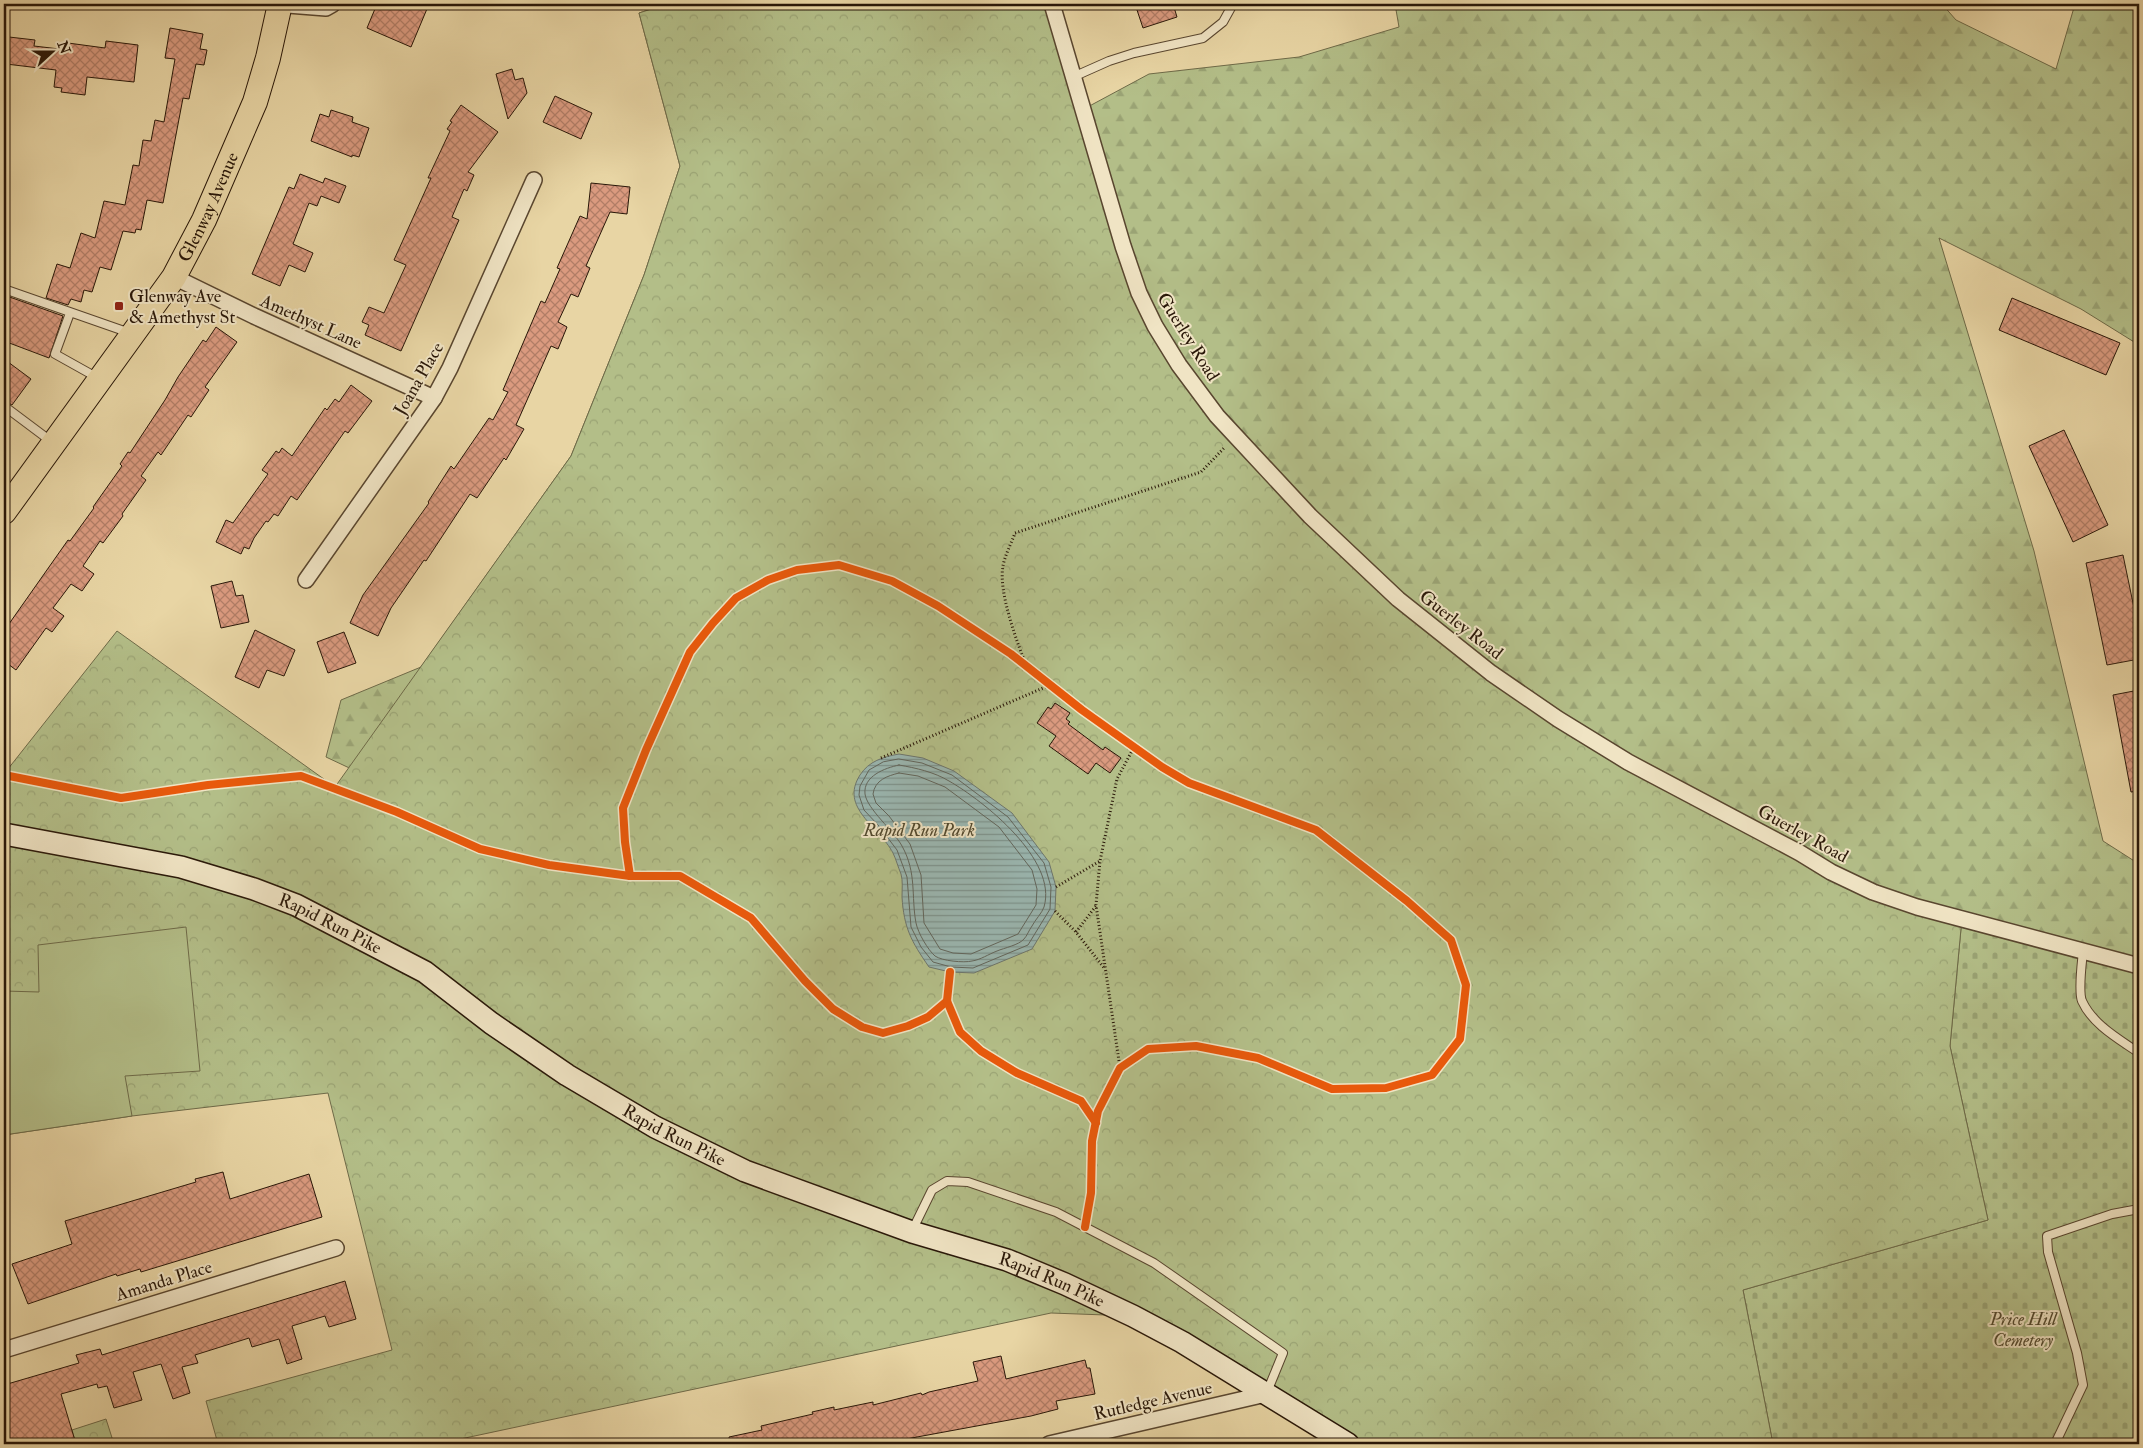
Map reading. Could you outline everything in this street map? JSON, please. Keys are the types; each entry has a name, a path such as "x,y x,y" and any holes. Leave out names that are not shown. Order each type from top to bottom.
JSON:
{"main road":[{"name":"Glenway Avenue","path":"4,512 174,277 204,220 255,102 268,58 280,4"}],"street":[{"path":"275,4 326,8 333,4"},
{"name":"Guerley Road","path":"1052,4 1120,237 1139,293 1155,326 1179,365 1217,416 1310,516 1398,599 1490,673 1558,719 1628,762 1800,853 1831,872 1873,892 1917,907 2139,966"},
{"name":"Joana Place","path":"306,580 434,398 450,368 534,180"},
{"name":"Amethyst Lane","path":"174,277 254,316 434,398"},
{"name":"Rapid Run Pike","path":"4,834 182,867 254,889 296,906 425,972 491,1023 560,1070 655,1127 745,1171 912,1232 1007,1260 1065,1284 1133,1316 1182,1342 1348,1444"},
{"name":"Amanda Place","path":"4,1350 336,1248"},
{"name":"Rutledge Avenue","path":"1050,1444 1266,1394"}],"lane":[{"path":"1073,77 1109,61 1134,53 1203,38 1223,22 1232,4"},
{"path":"4,289 132,334"},
{"path":"70,313 55,354 100,379"},
{"path":"4,406 53,443"},
{"path":"2084,951 2081,1000 2097,1022 2139,1053"},
{"path":"912,1232 932,1190 947,1181 968,1182 1056,1212 1154,1263 1283,1353 1266,1394"},
{"path":"2055,1444 2083,1385 2077,1354 2048,1252 2046,1236 2112,1214 2139,1209"}],"path":[{"path":"1027,667 1018,647 1005,601 1003,568 1015,533 1201,472 1236,436"},
{"path":"881,758 1050,685"},
{"path":"1120,1068 1096,905 1100,861 1117,779 1134,747"},
{"path":"1056,887 1100,861"},
{"path":"1076,932 1096,905"},
{"path":"1055,911 1076,932 1106,970"}],"green space":[{"name":"Rapid Run Park","path":"667,4 1082,110 1149,74 1299,57 1399,27 1395,4 1942,4 1956,20 2056,69 2075,4 2138,4 2136,95 2139,100 2139,345 2081,309 1939,238 2034,551 2103,841 2139,864 2139,1053 1955,1071 1977,1170 1823,1444 1706,1444 326,757 341,700 421,667 571,456 644,275 680,166 639,13"},
{"name":"Rapid Run Park","path":"667,4 1052,4 1139,293 1217,416 1398,599 1558,719 1831,872 1962,918 1950,1046 1988,1220 1743,1290 1773,1444 1348,1444 1133,1316 1051,1313 437,1444 218,1444 206,1401 392,1350 328,1093 132,1116 4,1135 4,774 117,631 335,787 571,456 644,275 680,166 639,13"},
{"name":"Price Hill Cemetery","path":"1962,918 2139,966 2139,1444 1773,1444 1743,1290 1988,1220 1950,1046"},
{"path":"186,927 200,1071 125,1076 132,1116 4,1135 4,991 39,992 38,945"},
{"path":"106,1419 114,1444 76,1444 72,1430"}],"water":[{"path":"899,754 923,758 954,771 1012,813 1049,862 1056,887 1055,911 1032,949 974,973 950,972 929,967 913,942 907,926 903,908 902,877 894,855 887,843 863,816 854,797 855,787 860,775 868,766 882,758"}],"building":[{"path":"377,4 429,4 411,47 367,28"},
{"path":"1135,4 1173,4 1177,17 1143,28"},
{"path":"170,28 203,34 200,49 207,50 204,65 196,64 189,99 183,98 163,203 147,200 141,230 136,229 135,233 123,231 111,270 100,267 92,292 84,290 81,302 71,299 68,305 46,298 57,264 70,268 81,233 95,238 104,201 125,205 133,165 139,166 143,140 151,141 155,120 164,122 175,59 165,58"},
{"path":"9,37 35,40 34,46 68,50 68,43 105,48 106,41 138,45 134,82 87,77 85,95 61,92 62,88 54,87 56,70 6,64"},
{"path":"512,69 515,80 523,78 527,93 508,119 496,74"},
{"path":"555,96 592,113 581,139 543,122"},
{"path":"461,105 498,132 468,172 474,175 467,191 464,189 452,217 459,220 401,351 365,335 369,325 362,322 369,307 384,313 406,265 394,260 450,131 447,129 452,122 450,121"},
{"path":"331,110 353,117 352,122 369,128 359,157 352,155 352,157 311,141 320,114 329,117"},
{"path":"300,174 323,183 325,178 346,186 339,203 321,196 317,206 309,203 293,244 313,253 305,272 289,265 280,286 252,274 289,187 294,189"},
{"path":"591,183 630,187 627,214 610,212 586,266 590,268 578,297 571,294 558,322 567,327 558,349 551,346 516,425 524,429 506,460 504,458 477,498 470,494 426,561 424,560 391,608 378,636 350,623 363,595 429,503 451,466 454,469 489,418 493,420 508,392 503,390 541,301 545,303 560,269 557,268 580,216 587,219"},
{"path":"4,295 63,316 49,358 4,341"},
{"path":"2012,298 2120,343 2106,375 1999,330"},
{"path":"216,327 237,342 205,387 209,390 191,417 188,415 161,455 158,452 141,476 146,480 122,514 123,516 103,543 100,541 83,566 94,574 82,591 71,584 53,608 64,616 52,632 46,628 16,670 4,661 4,631 68,540 70,541 94,508 122,466 120,464 128,452 130,453 178,377 203,340 206,342"},
{"path":"4,359 31,379 12,405 4,400"},
{"path":"351,385 372,401 348,433 345,431 297,500 291,496 278,516 274,514 268,522 266,521 249,549 244,547 241,554 216,542 226,520 233,523 268,474 262,470 276,451 279,453 282,448 292,456 325,408 327,410 335,399 339,402"},
{"path":"2064,430 2108,525 2073,542 2029,446"},
{"path":"2123,555 2139,632 2139,659 2107,665 2086,563"},
{"path":"232,581 236,596 243,595 249,622 221,628 211,586"},
{"path":"255,630 295,650 284,676 267,670 259,688 235,677"},
{"path":"344,632 356,663 328,673 317,642"},
{"path":"2139,690 2139,791 2131,792 2113,695"},
{"path":"1055,703 1070,713 1066,719 1070,722 1068,724 1103,750 1105,747 1121,758 1110,773 1096,763 1088,774 1049,746 1056,736 1037,723 1048,707 1051,709"},
{"path":"223,1172 230,1199 309,1174 322,1217 141,1272 140,1269 117,1276 116,1274 28,1304 12,1264 72,1244 65,1221 196,1182 195,1179"},
{"path":"345,1281 356,1319 329,1327 325,1316 292,1326 302,1359 287,1364 279,1339 252,1347 249,1338 195,1355 198,1363 182,1367 190,1393 173,1399 161,1364 133,1372 142,1400 114,1408 107,1386 98,1388 97,1384 61,1394 76,1444 4,1444 4,1385 79,1363 76,1355 100,1349 102,1355"},
{"path":"1001,1356 1006,1379 1085,1360 1087,1368 1090,1368 1095,1394 1056,1401 1058,1409 1031,1416 879,1444 730,1444 729,1437 762,1430 761,1426 813,1414 812,1412 834,1407 834,1410 873,1402 873,1405 978,1381 973,1362"}],"cycle path":[{"path":"630,876 623,808 646,750 690,652 736,598 768,580 797,570 839,565 892,581 938,606 1011,654 1082,710 1162,767 1189,783 1316,830 1407,901 1451,940 1466,985 1460,1039 1432,1075 1386,1088 1332,1089 1258,1058 1196,1046 1148,1049 1120,1068 1098,1111 1092,1141 1091,1193 1085,1227"},
{"path":"4,775 121,798 208,785 301,776 397,812 480,849 549,865 630,876 680,876 751,918 805,981 833,1009 862,1027 883,1033 908,1026 928,1017 947,1001"},
{"path":"950,972 947,1001 960,1032 981,1051 1017,1073 1081,1101 1096,1123"}],"place":[{"name":"Glenway Ave & Amethyst St","path":"119,306"}]}
